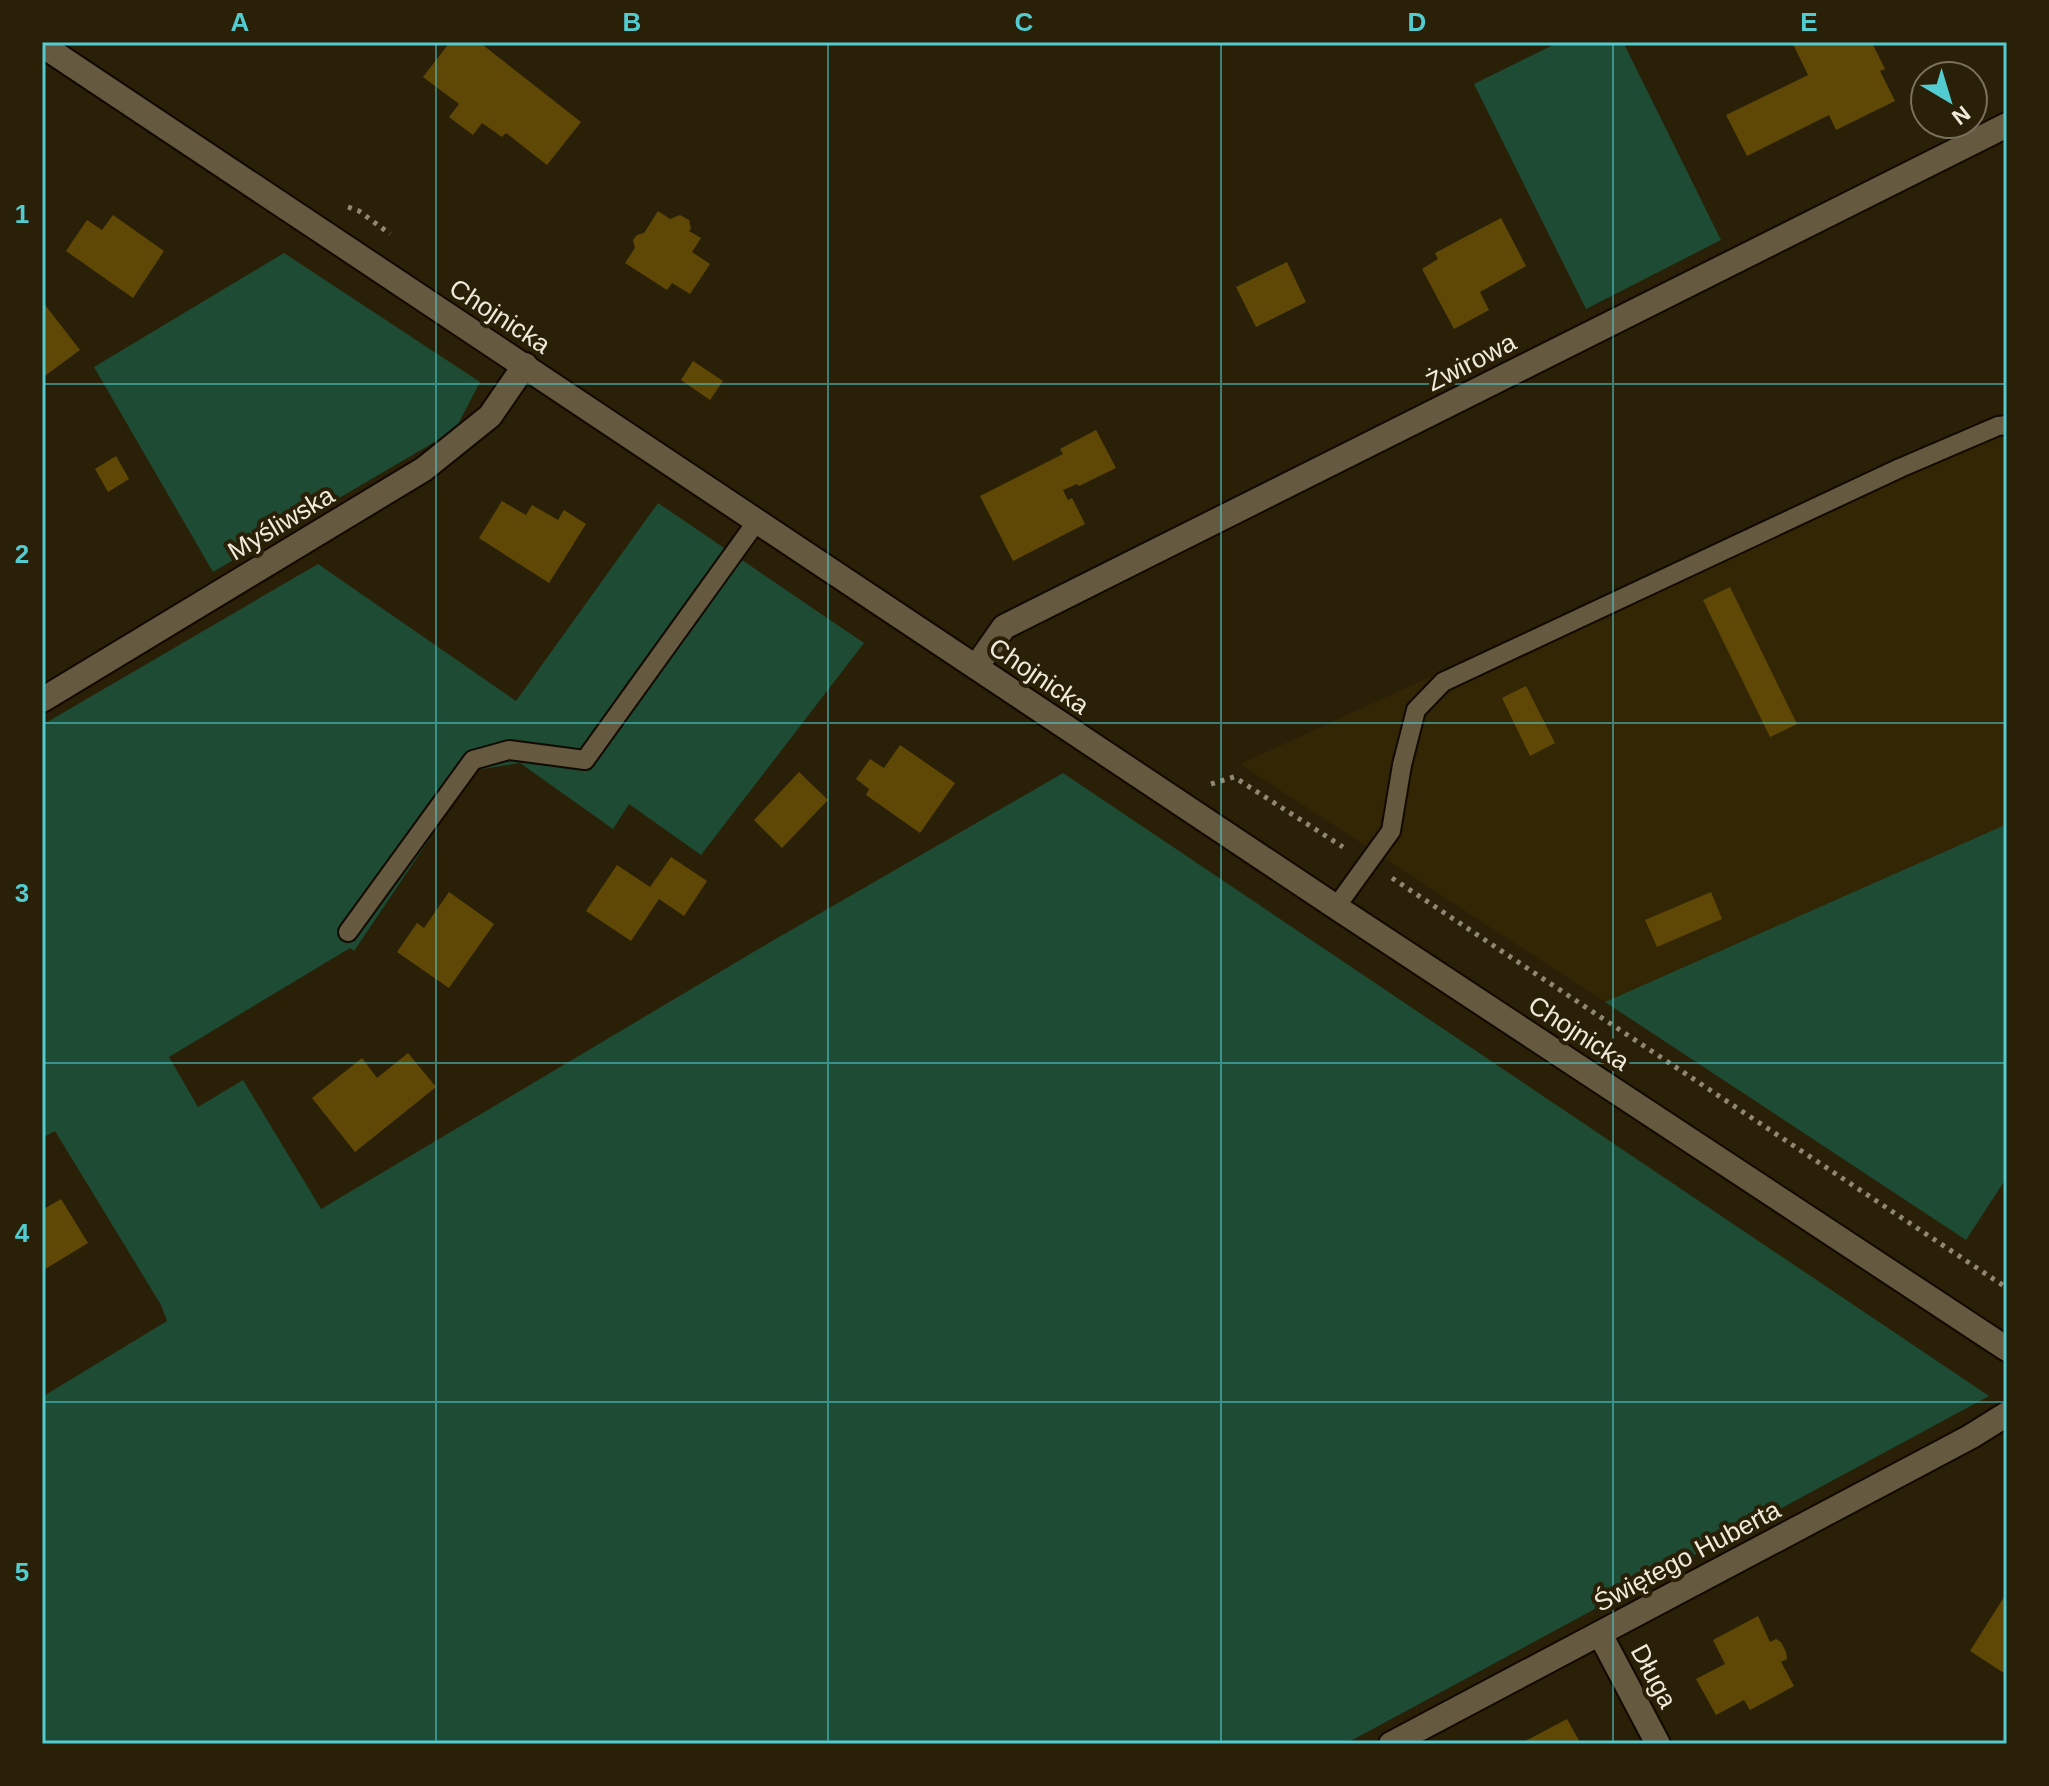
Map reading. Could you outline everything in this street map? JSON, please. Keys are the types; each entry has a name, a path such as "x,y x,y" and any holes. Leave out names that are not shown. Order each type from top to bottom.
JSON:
{"street":[{"name":"Chojnicka","path":"43,47 2007,1349"},
{"name":"Żwirowa","path":"976,667 1004,627 2007,125"},
{"name":"Myśliwska","path":"42,700 424,469 490,416 525,365"},
{"name":"Świętego Huberta","path":"1391,1744 1970,1437 2007,1414"},
{"name":"Długa","path":"1600,1634 1658,1744"}],"lane":[{"path":"1336,907 1391,831 1402,765 1416,710 1443,682 1900,468 1998,426 2007,425"},
{"path":"348,932 473,760 509,750 585,760 757,521"}],"shaded area":[{"path":"2007,413 2007,824 1605,1002 1240,764"}],"green space":[{"path":"1559,42 1623,42 1721,240 1586,309 1474,84"},
{"path":"284,253 480,382 455,430 213,572 94,367"},
{"path":"658,503 864,643 701,855 629,804 613,829 520,763 476,770 354,951 350,948 169,1057 198,1107 243,1080 321,1209 772,941 1063,773 1989,1396 1345,1744 42,1744 42,1397 167,1321 161,1305 55,1131 42,1138 42,725 318,564 516,701"},
{"path":"2007,824 2007,1177 1966,1240 1605,1002"}],"building":[{"path":"450,42 479,42 581,122 547,165 506,133 502,137 482,123 473,135 449,117 459,104 423,77"},
{"path":"1792,42 1872,43 1885,69 1880,71 1895,101 1836,130 1829,115 1747,156 1726,115 1808,75"},
{"path":"658,211 670,219 680,215 689,220 689,231 701,238 692,252 710,264 690,294 672,283 667,290 625,263 635,248 633,240 644,233"},
{"path":"113,215 164,251 133,298 66,251 87,220 102,230"},
{"path":"1501,218 1526,266 1480,292 1489,310 1454,329 1422,269 1438,259 1435,253"},
{"path":"1287,262 1306,302 1256,327 1236,287"},
{"path":"42,301 80,350 42,378"},
{"path":"693,361 723,381 710,400 681,380"},
{"path":"1096,430 1116,468 1079,486 1077,484 1063,490 1068,500 1072,498 1085,524 1013,561 980,496 1063,454 1060,449"},
{"path":"116,456 129,479 108,492 95,469"},
{"path":"502,501 526,515 532,505 558,520 564,510 586,524 549,583 479,538"},
{"path":"1730,587 1797,724 1770,737 1703,600"},
{"path":"1526,686 1555,743 1530,756 1502,698"},
{"path":"900,745 955,783 920,833 866,795 869,789 856,779 870,759 884,768"},
{"path":"799,772 828,800 782,848 754,820"},
{"path":"671,857 707,881 684,916 659,899 631,941 586,911 617,865 650,887"},
{"path":"449,892 494,924 449,988 397,952 417,923 424,928"},
{"path":"1711,892 1722,919 1657,947 1645,920"},
{"path":"408,1053 436,1087 355,1152 312,1098 362,1058 377,1078"},
{"path":"61,1199 88,1243 42,1271 42,1210"},
{"path":"2004,1597 2007,1599 2007,1675 1970,1651"},
{"path":"1758,1616 1770,1642 1776,1639 1781,1642 1787,1659 1781,1662 1794,1686 1750,1710 1744,1700 1716,1715 1696,1679 1725,1664 1713,1640"},
{"path":"1567,1719 1581,1744 1520,1744"}]}
